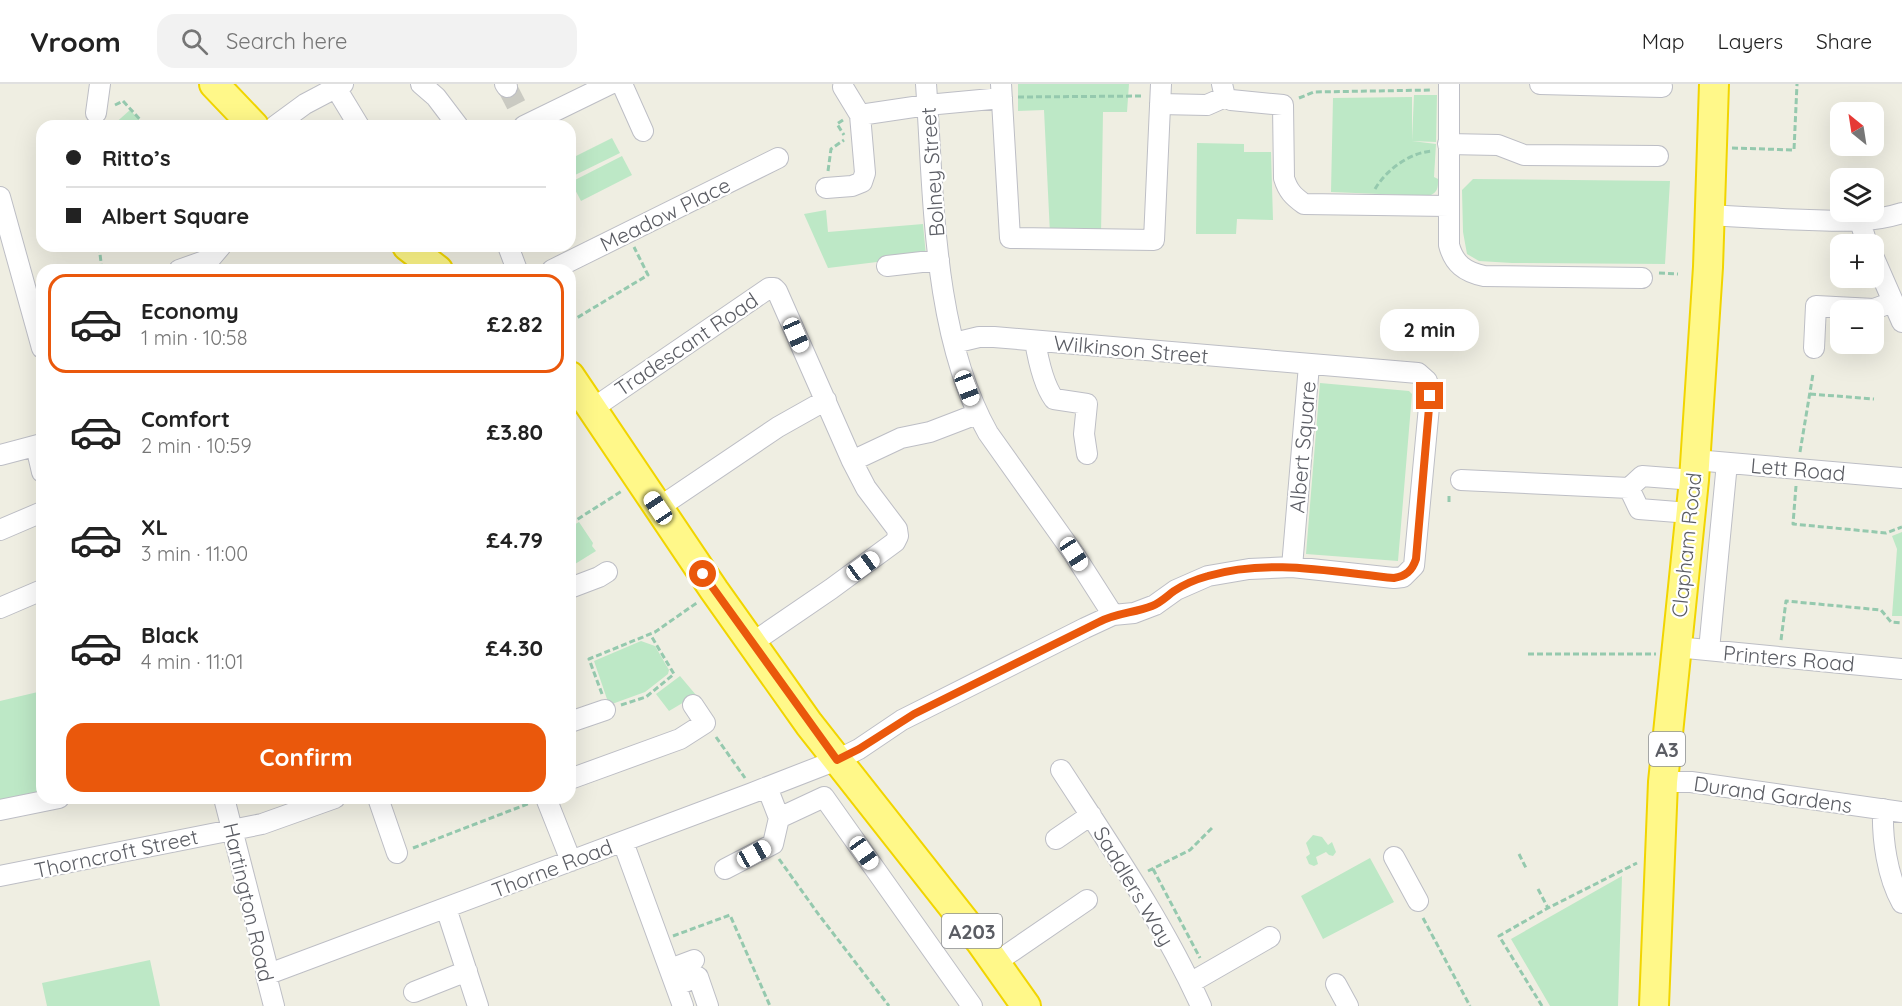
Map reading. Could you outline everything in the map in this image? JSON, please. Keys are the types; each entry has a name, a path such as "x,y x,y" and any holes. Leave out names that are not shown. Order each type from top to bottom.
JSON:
{"highway":[{"path":"214,84 248,120"},
{"name":"Clapham Road","path":"1654,1006 1660,852 1677,782 1676,651 1694,470 1710,215 1714,84"},
{"path":"415,252 430,264"},
{"name":"A203","path":"576,385 752,643 837,760 904,844 1026,1006"}],"street":[{"path":"96,111 100,84"},
{"path":"421,84 436,97 453,120"},
{"path":"526,120 610,84"},
{"path":"622,84 643,131"},
{"name":"Bolney Street","path":"926,84 939,260 948,321 967,388 977,414 988,433 1074,554 1113,615"},
{"path":"1540,84 1662,87"},
{"path":"826,188 852,186 862,182 865,173 860,115 843,87"},
{"path":"1449,87 1449,245 1452,257 1460,267 1472,274 1484,276 1642,278"},
{"path":"283,120 327,88 354,120"},
{"path":"860,115 1001,91 1010,238 1154,240 1161,95 1207,105 1224,91 1231,100 1284,105 1284,178 1293,196 1304,204 1448,206"},
{"path":"1448,147 1498,145 1524,155 1658,156"},
{"name":"Meadow Place","path":"564,264 778,158"},
{"path":"0,197 36,326"},
{"path":"1884,219 1902,213"},
{"path":"1710,215 1830,220"},
{"path":"198,264 216,258"},
{"path":"887,266 939,260"},
{"path":"1884,281 1902,322"},
{"name":"Tradescant Road","path":"592,409 769,288 777,291 826,400 837,431 866,488 897,529 898,536 895,542 831,589 752,643"},
{"path":"1814,348 1816,306 1874,309 1893,302"},
{"name":"Wilkinson Street","path":"954,343 979,337 1309,365"},
{"path":"1035,341 1046,381 1054,399 1087,404 1084,434 1088,454"},
{"name":"Albert Square","path":"1309,365 1418,373 1424,376 1430,396 1416,559 1410,571 1403,577 1394,578 1292,567 1309,365"},
{"path":"658,508 778,427 826,400"},
{"path":"852,461 901,438 930,432 977,414"},
{"path":"0,455 36,446"},
{"path":"1709,650 1727,463"},
{"name":"Lett Road","path":"1694,470 1727,463 1902,478"},
{"path":"1461,480 1629,488 1642,476 1694,470"},
{"path":"1629,488 1640,508 1690,513"},
{"path":"0,530 36,515"},
{"name":"Thorne Road","path":"266,975 837,760 859,749 914,714 1113,615 1134,613 1155,605 1176,590 1208,576 1250,569 1292,567"},
{"path":"576,586 607,572"},
{"path":"0,608 36,593"},
{"name":"Printers Road","path":"1676,651 1709,650 1902,669"},
{"path":"576,777 680,739 705,723 693,705"},
{"path":"576,720 605,710"},
{"name":"Saddlers Way","path":"1061,770 1133,879 1191,983 1201,1006"},
{"name":"Durand Gardens","path":"1677,782 1893,810 1882,828 1893,882 1902,903"},
{"path":"724,870 773,844 779,818 759,790"},
{"path":"779,818 824,797 972,1006"},
{"path":"0,810 36,803"},
{"name":"Hartington Road","path":"225,804 266,962 266,975 274,1006"},
{"name":"Thorncroft Street","path":"0,876 222,830 262,824 318,804"},
{"path":"380,804 397,853"},
{"path":"541,804 570,861"},
{"path":"1056,839 1091,815"},
{"path":"622,842 683,1006"},
{"path":"1394,856 1420,907"},
{"path":"995,963 1087,900"},
{"path":"446,909 478,1006"},
{"path":"1191,983 1270,938"},
{"path":"673,977 694,960"},
{"path":"414,992 466,971"},
{"path":"673,977 698,977 708,1006"},
{"path":"1336,984 1348,1006"}],"path":[{"path":"1712,148 1794,150 1797,84"},
{"path":"1284,105 1314,92 1449,87"},
{"path":"1001,91 1161,95"},
{"path":"96,111 123,101 140,120"},
{"path":"826,188 831,149 846,139 837,124 843,120 839,113"},
{"path":"1372,205 1374,192 1381,179 1399,164 1417,154 1448,147"},
{"path":"576,318 648,275 626,232"},
{"path":"1813,374 1798,470 1793,524 1886,533 1902,527"},
{"path":"1810,394 1874,399"},
{"path":"576,520 639,480"},
{"path":"650,634 674,674 646,697 605,710 606,705 589,659 650,634 699,601"},
{"path":"1779,657 1786,601 1881,610 1891,622 1902,623"},
{"path":"1528,654 1647,654 1676,651"},
{"path":"705,723 759,790"},
{"path":"397,853 528,804"},
{"path":"1133,879 1190,850 1212,828"},
{"path":"769,846 889,1006"},
{"path":"1542,1006 1499,936 1548,908 1660,852"},
{"path":"1519,854 1526,868"},
{"path":"1153,868 1208,972"},
{"path":"1538,889 1548,908"},
{"path":"1420,907 1470,1006"},
{"path":"658,942 730,915 770,1006"}],"green space":[{"path":"1018,84 1129,84 1127,112 1103,112 1101,235 1050,234 1044,110 1018,111"},
{"path":"1414,95 1437,95 1436,142 1412,141"},
{"path":"1412,97 1412,141 1436,144 1434,177 1438,179 1438,185 1436,191 1429,196 1331,192 1333,98"},
{"path":"130,110 139,120 119,120"},
{"path":"612,138 620,153 576,175 576,156"},
{"path":"1197,143 1244,144 1244,152 1271,152 1273,220 1237,219 1236,234 1196,234"},
{"path":"622,156 632,175 581,201 576,192 576,179"},
{"path":"1473,179 1670,181 1665,264 1479,261 1467,254 1463,232 1462,190"},
{"path":"826,210 828,232 923,224 926,256 828,268 804,214"},
{"path":"1320,383 1409,391 1412,394 1398,561 1306,554"},
{"path":"579,522 596,551 576,563 576,524"},
{"path":"1902,532 1902,616 1892,616 1897,549 1892,536"},
{"path":"641,641 655,646 669,670 668,674 645,692 612,704 608,702 594,661"},
{"path":"680,676 696,695 669,711 656,694"},
{"path":"36,692 36,797 0,805 0,701"},
{"path":"1313,835 1322,837 1328,845 1332,842 1336,852 1333,856 1326,852 1316,857 1318,864 1314,866 1309,864 1306,857 1310,854 1306,843"},
{"path":"1370,858 1394,902 1323,939 1301,896"},
{"path":"1622,876 1618,1006 1550,1006 1511,939"},
{"path":"150,960 160,1006 47,1006 42,983"}],"tunnel":[{"path":"507,87 520,112"}],"route":[{"path":"703,574 837,760 879,737 902,720 1086,628 1113,615 1134,613 1155,605 1176,590 1208,576 1250,569 1292,567 1394,578 1403,577 1414,566 1416,559 1430,396"}]}
